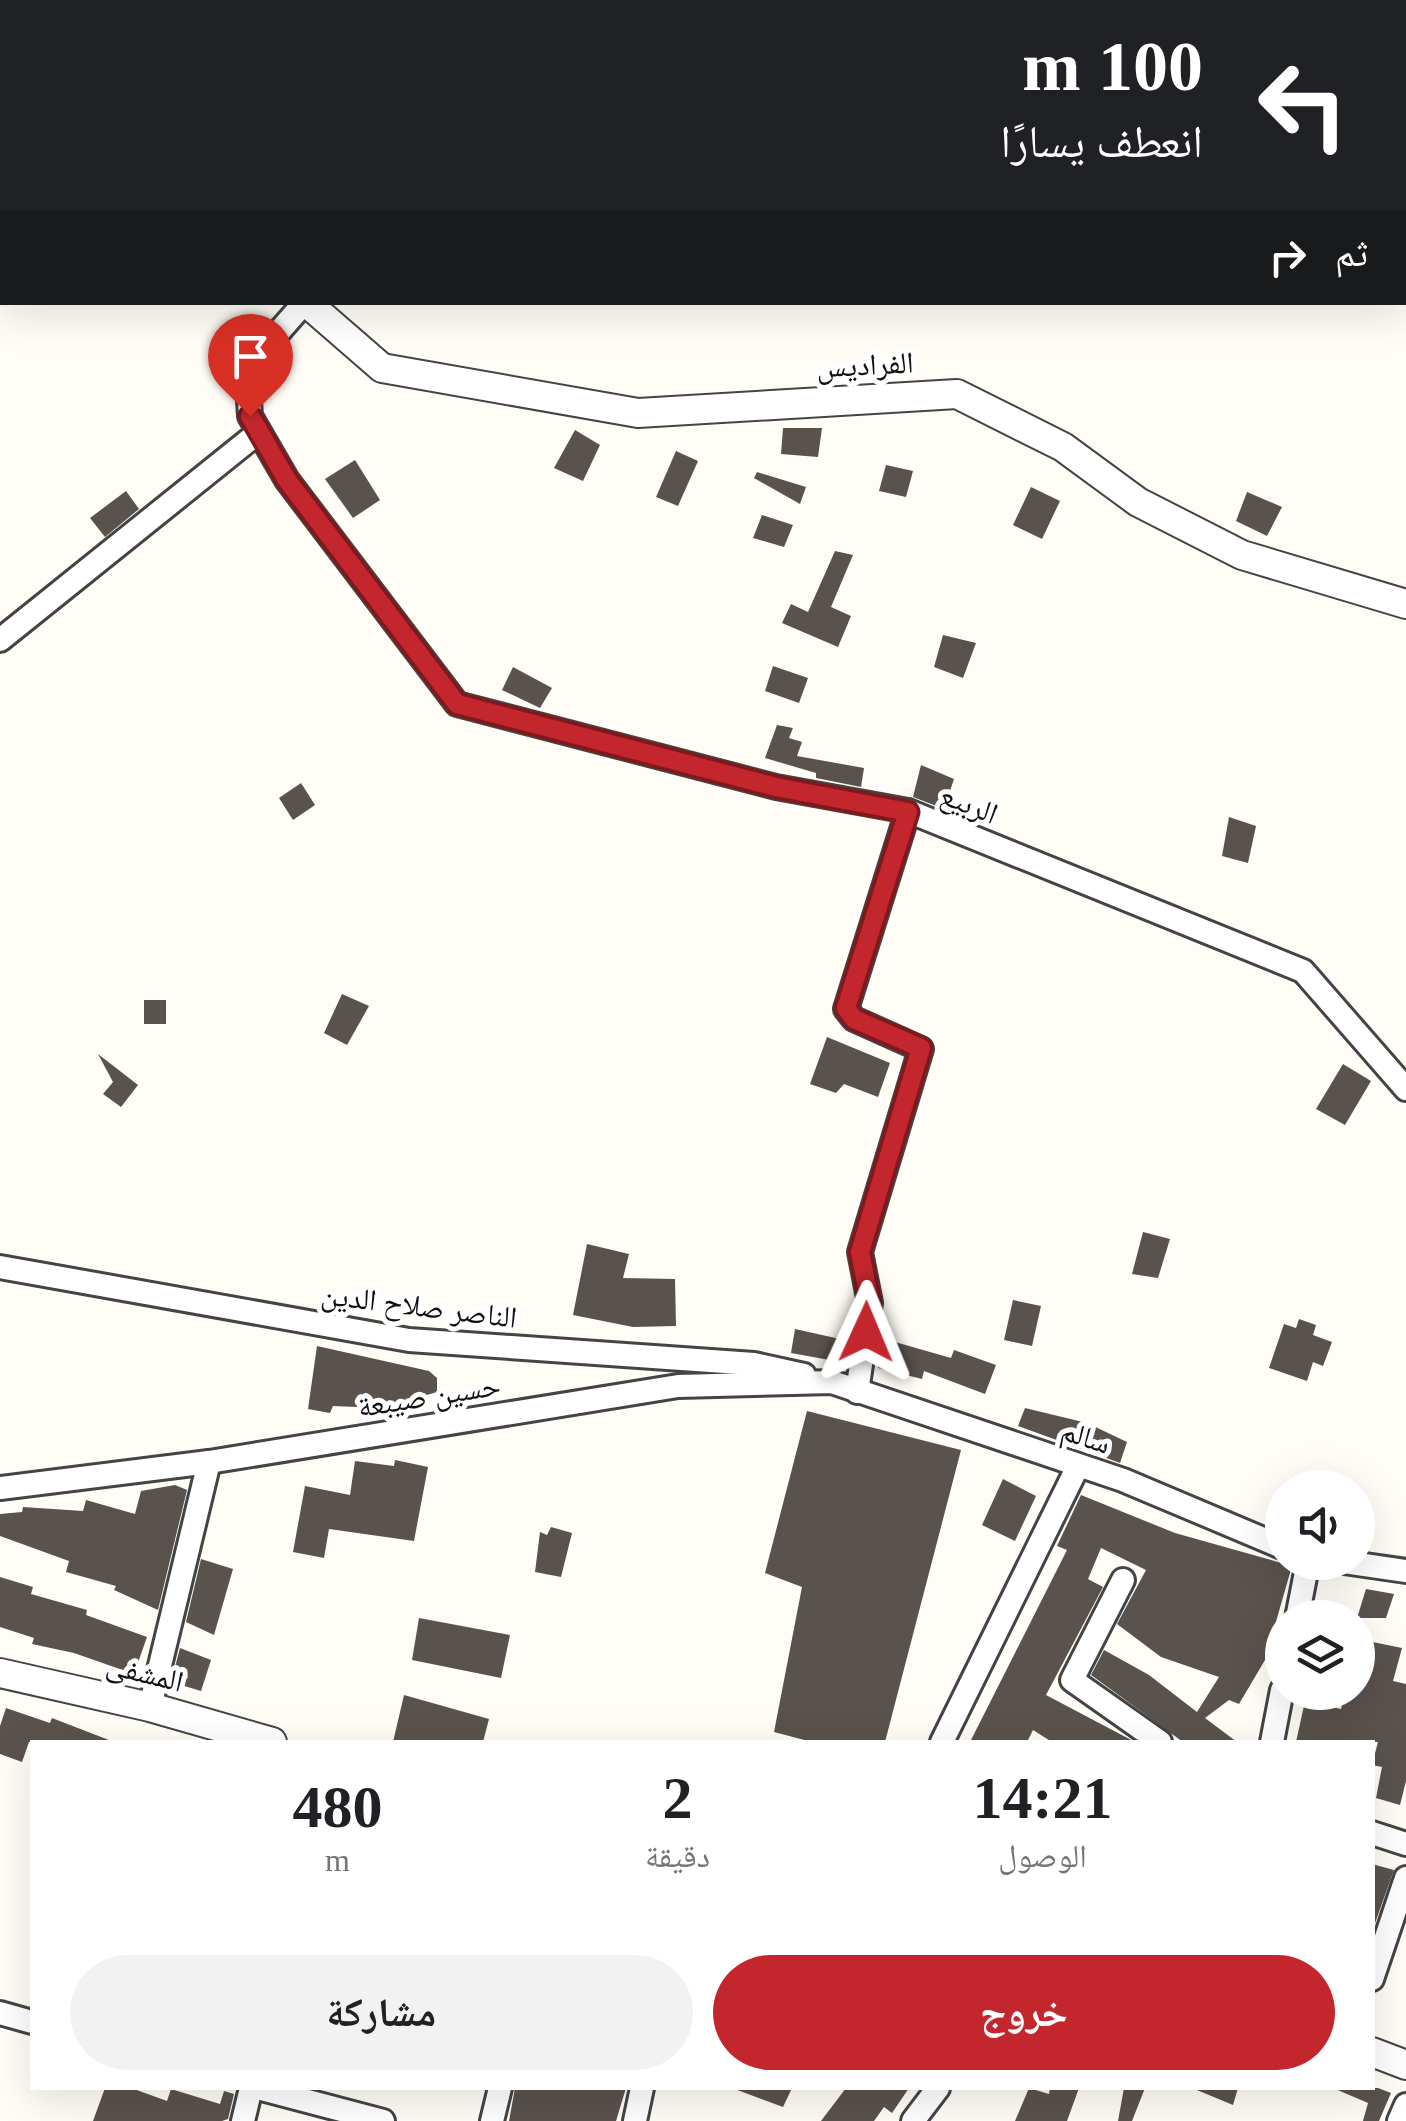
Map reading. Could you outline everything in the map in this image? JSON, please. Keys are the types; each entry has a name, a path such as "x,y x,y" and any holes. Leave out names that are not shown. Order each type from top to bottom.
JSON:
{"street":[{"name":"الربيع","path":"303,305 247,368 250,416 287,480 457,704 776,787 908,812 1303,971 1406,1089"},
{"name":"الفراديس","path":"309,305 382,368 638,414 957,394 1064,447 1138,502 1242,555 1406,604"},
{"path":"0,640 259,432"},
{"path":"862,1393 870,1303 860,1252 921,1048 854,1019 846,1008 908,812"},
{"name":"الناصر صلاح الدين","path":"0,1267 409,1340 754,1364 832,1382"},
{"name":"حسين صيبعة","path":"0,1488 209,1462 678,1386 832,1382 862,1393"},
{"name":"سالم","path":"862,1393 1078,1466 1265,1540"},
{"path":"150,1707 209,1462"},
{"path":"943,1740 1078,1466"},
{"path":"1375,1566 1406,1571"},
{"path":"1123,1580 1072,1680 1157,1740"},
{"name":"المشفى","path":"0,1672 150,1707 265,1740"},
{"path":"1272,1740 1278,1710"},
{"path":"1375,1834 1406,1844"},
{"path":"1375,1970 1406,1878"},
{"path":"0,2013 30,2021"},
{"path":"1375,2053 1406,2066"},
{"path":"243,2121 254,2090"},
{"path":"263,2090 384,2121"},
{"path":"492,2121 500,2090"},
{"path":"635,2121 642,2090"},
{"path":"914,2121 937,2090"},
{"path":"1399,2121 1406,2105"}],"building":[{"path":"783,428 822,428 818,457 781,454"},
{"path":"575,430 600,445 583,481 554,468"},
{"path":"676,451 698,461 678,506 656,497"},
{"path":"355,460 380,500 353,518 325,479"},
{"path":"886,465 913,471 906,497 879,491"},
{"path":"757,472 806,487 800,504 754,478"},
{"path":"1031,487 1060,501 1042,539 1013,525"},
{"path":"126,491 139,509 105,537 90,518"},
{"path":"1247,492 1282,507 1267,536 1236,521"},
{"path":"762,515 793,525 784,547 753,538"},
{"path":"835,551 853,555 831,607 851,616 838,647 782,623 791,604 808,612"},
{"path":"943,635 976,643 963,678 934,667"},
{"path":"773,666 808,678 799,703 765,691"},
{"path":"513,667 552,688 540,708 502,690"},
{"path":"777,725 793,728 789,738 802,742 797,756 864,768 861,787 816,778 816,773 765,758"},
{"path":"921,765 954,779 944,809 913,797"},
{"path":"301,783 315,805 293,820 279,798"},
{"path":"1229,817 1256,826 1248,863 1222,856"},
{"path":"342,994 369,1006 347,1045 324,1033"},
{"path":"144,1000 166,1000 166,1024 144,1024"},
{"path":"827,1037 890,1063 878,1097 844,1084 836,1093 810,1084"},
{"path":"98,1054 138,1085 121,1107 103,1094 113,1082"},
{"path":"1343,1064 1371,1081 1345,1125 1316,1109"},
{"path":"1143,1232 1170,1239 1158,1278 1132,1274"},
{"path":"587,1244 629,1254 623,1278 675,1279 676,1326 633,1327 573,1315"},
{"path":"1013,1300 1041,1306 1032,1346 1004,1340"},
{"path":"1299,1319 1316,1325 1313,1335 1332,1342 1323,1366 1313,1362 1307,1381 1269,1368 1284,1324 1296,1328"},
{"path":"795,1329 849,1341 846,1363 791,1353"},
{"path":"881,1338 951,1358 954,1350 996,1365 985,1394 924,1371 922,1379 878,1368"},
{"path":"317,1346 429,1371 437,1378 437,1392 397,1404 358,1400 357,1407 333,1406 330,1413 308,1409"},
{"path":"1025,1408 1087,1423 1127,1442 1120,1463 1018,1426"},
{"path":"807,1411 961,1450 886,1740 804,1740 774,1732 802,1587 765,1573"},
{"path":"395,1460 428,1467 414,1541 329,1529 324,1558 293,1552 305,1486 350,1495 355,1461 394,1466"},
{"path":"1003,1479 1036,1496 1015,1541 982,1525"},
{"path":"175,1485 187,1490 158,1610 114,1590 116,1586 66,1572 69,1561 0,1536 0,1514 22,1512 23,1507 83,1511 86,1500 135,1514 141,1491"},
{"path":"1081,1495 1175,1533 1265,1558 1265,1580 1288,1580 1282,1600 1265,1600 1265,1660 1239,1704 1229,1700 1205,1718 1234,1740 1180,1740 1091,1675 1104,1650 1149,1675 1197,1712 1219,1677 1161,1657 1117,1624 1146,1570 1101,1548 1088,1579 1103,1587 1046,1695 1131,1740 1049,1740 1033,1730 1028,1740 971,1740 1067,1550 1057,1546"},
{"path":"551,1527 572,1533 561,1577 535,1572 540,1532 547,1535"},
{"path":"201,1559 233,1569 214,1635 186,1622"},
{"path":"0,1577 33,1587 31,1594 87,1610 86,1615 147,1637 134,1674 74,1653 32,1644 34,1638 0,1627"},
{"path":"1366,1589 1394,1594 1386,1618 1375,1618 1375,1600 1363,1600"},
{"path":"419,1618 510,1635 501,1678 412,1660"},
{"path":"1375,1642 1402,1648 1393,1681 1406,1684 1406,1781 1400,1805 1376,1798 1382,1767 1375,1766 1375,1740 1296,1740 1303,1710 1375,1710"},
{"path":"180,1648 211,1660 201,1691 171,1682"},
{"path":"404,1695 489,1719 484,1740 393,1740"},
{"path":"6,1708 50,1723 52,1718 109,1740 30,1740 22,1762 0,1754 0,1726"},
{"path":"1375,1865 1394,1870 1375,1923"},
{"path":"1378,2088 1391,2093 1379,2121 1363,2121 1368,2103 1338,2090"},
{"path":"104,2090 137,2090 167,2101 171,2090 174,2090 220,2104 224,2091 234,2094 228,2119 222,2121 93,2121"},
{"path":"515,2090 625,2090 616,2121 509,2121"},
{"path":"737,2090 791,2090 783,2107"},
{"path":"844,2090 908,2090 892,2113 884,2107 874,2121 821,2121"},
{"path":"1028,2090 1049,2094 1050,2090 1078,2090 1067,2121 1015,2121"},
{"path":"1124,2090 1144,2090 1132,2121 1118,2121"},
{"path":"1197,2090 1237,2090 1233,2105"}],"route":[{"path":"250,416 287,480 457,704 776,787 908,812 846,1008 854,1019 921,1048 860,1252 870,1303 866,1332"}]}
